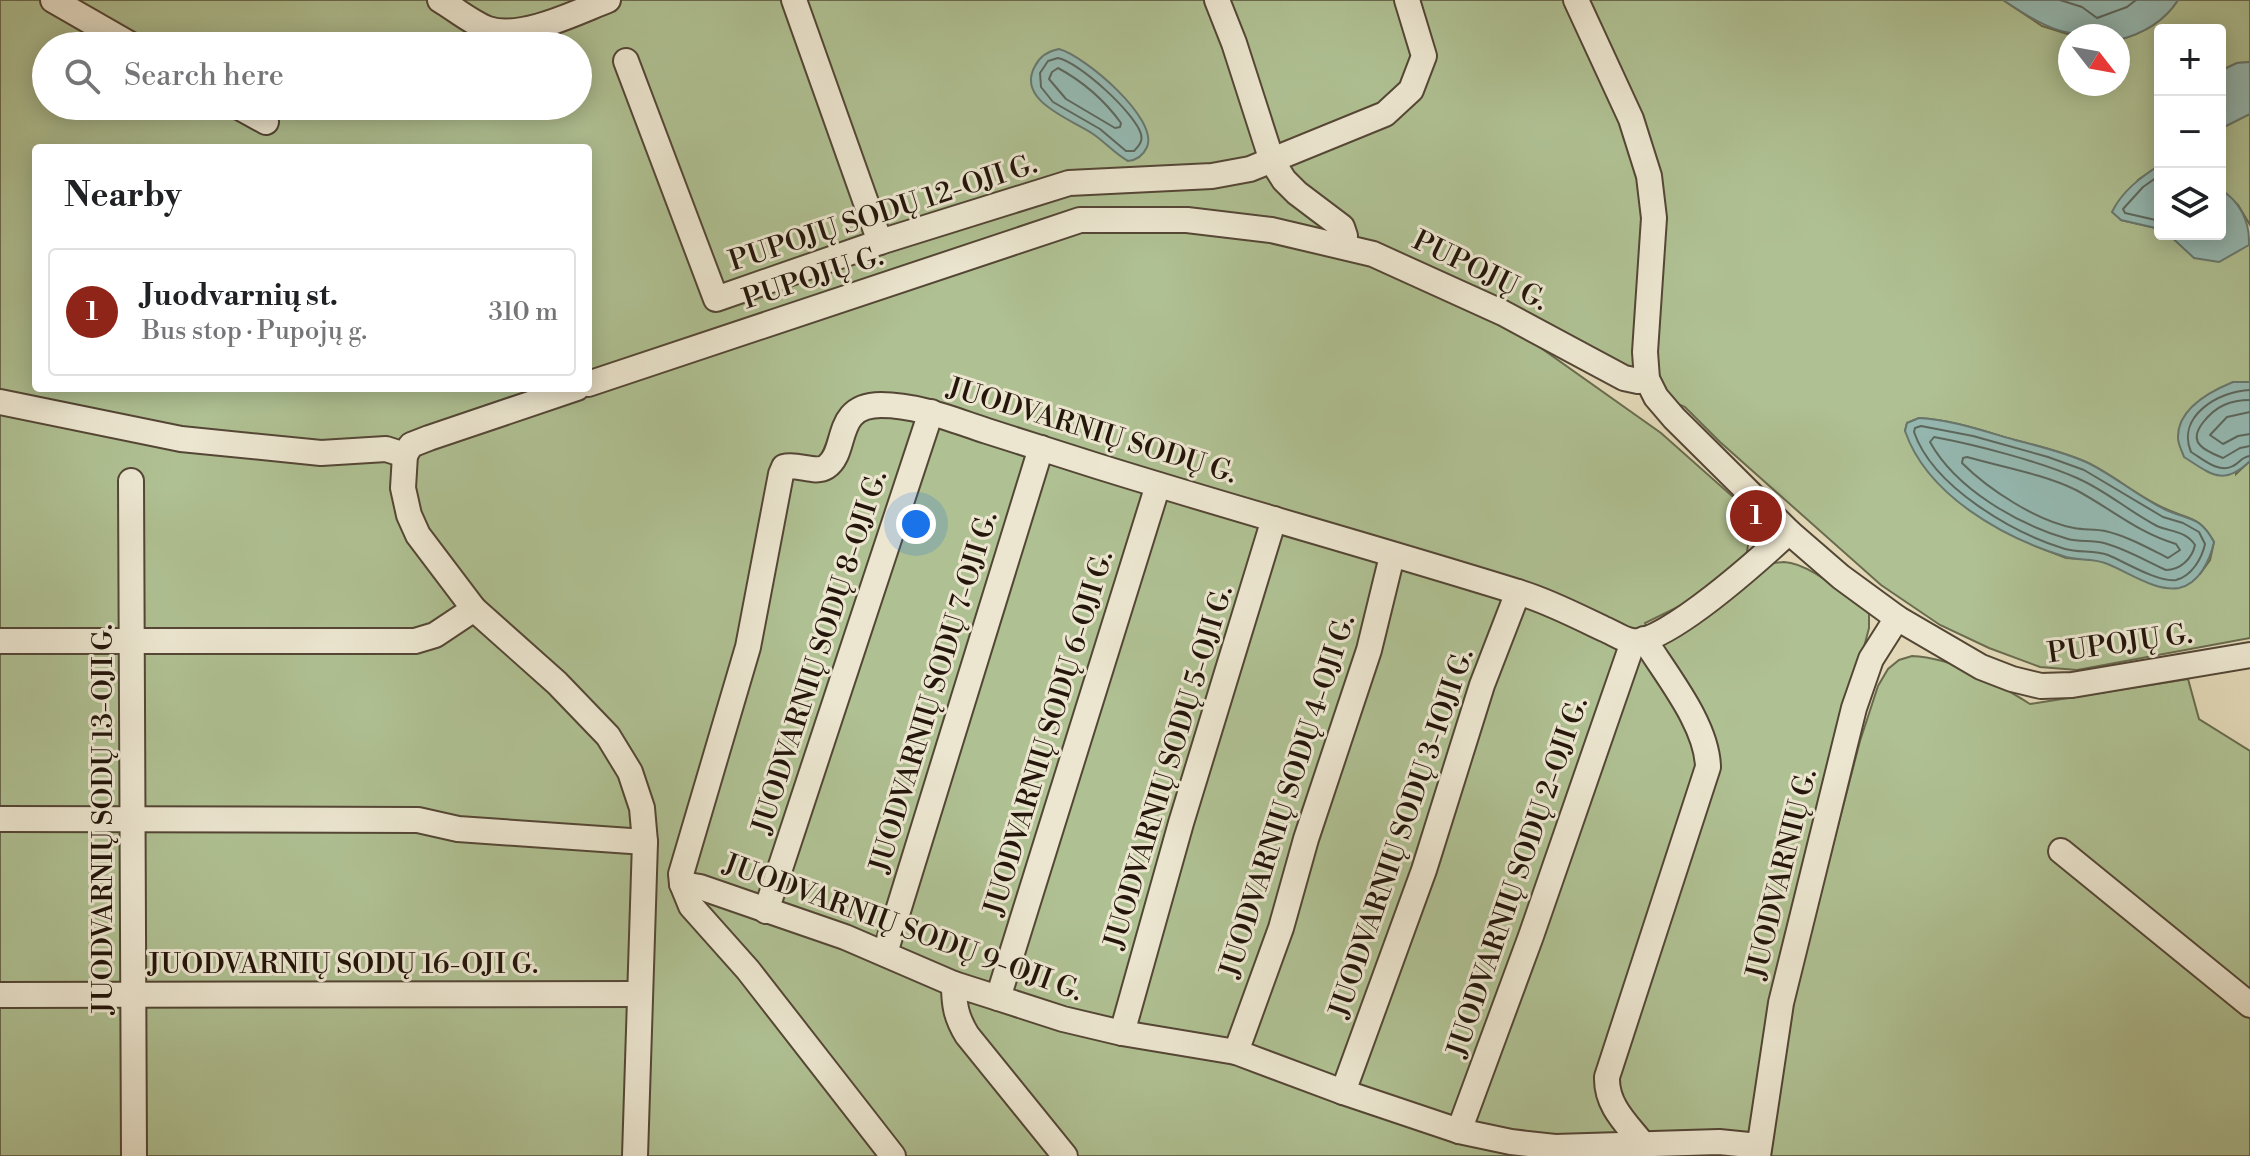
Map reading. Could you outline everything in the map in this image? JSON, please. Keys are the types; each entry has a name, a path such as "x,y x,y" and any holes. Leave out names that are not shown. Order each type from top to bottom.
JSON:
{"street":[{"path":"53,0 109,32"},
{"path":"440,0 489,29 512,31 539,26 608,0"},
{"path":"794,0 880,242"},
{"path":"1217,0 1272,161 1297,193 1342,227 1345,236 1343,245"},
{"name":"PUPOJŲ SODŲ 12-OJI G.","path":"626,61 716,299 880,242 1069,183 1212,176 1250,169 1385,114 1411,90 1424,56 1407,0"},
{"path":"1576,0 1631,119 1649,176 1654,218 1645,352 1647,379"},
{"path":"262,120 266,122"},
{"name":"PUPOJŲ G.","path":"592,383 1080,220 1187,220 1271,230 1343,245 1400,265 1503,313 1624,378 1647,379 1656,397 1674,418 1789,532 1841,577 1897,618 1981,667 2041,686 2072,685 2250,655"},
{"path":"565,392 411,445 405,455 403,488 409,515 418,535 474,609 557,683 608,736 630,772 642,808 645,842 635,1156"},
{"path":"0,402 181,439 321,453 386,449 405,455"},
{"name":"JUODVARNIŲ SODŲ G.","path":"682,884 681,874 748,647 784,467 792,465 820,470 826,467 835,455 847,420 865,408 883,405 931,412 1158,485 1518,592 1638,640"},
{"name":"JUODVARNIŲ SODŲ 8-OJI G.","path":"766,911 931,412"},
{"name":"JUODVARNIŲ SODŲ 7-OJI G.","path":"885,953 1041,448"},
{"name":"JUODVARNIŲ SODŲ 13-OJI G.","path":"131,481 134,1156"},
{"name":"JUODVARNIŲ SODŲ 6-OJI G.","path":"998,998 1158,485"},
{"name":"JUODVARNIŲ SODŲ 5-OJI G.","path":"1122,1033 1181,823 1274,519"},
{"path":"1642,1143 1614,1109 1607,1092 1607,1077 1708,767 1705,743 1698,727 1638,640 1655,636 1694,611 1760,560 1789,532"},
{"name":"JUODVARNIŲ SODŲ 4-OJI G.","path":"1236,1052 1281,928 1306,839 1369,650 1392,556"},
{"name":"JUODVARNIŲ SODŲ 3-IOJI G.","path":"1343,1092 1424,870 1482,685 1518,592"},
{"path":"0,641 415,641 435,635 474,609"},
{"name":"JUODVARNIŲ G.","path":"1758,1151 1781,1003 1854,708 1871,659 1897,618"},
{"name":"JUODVARNIŲ SODŲ 2-OJI G.","path":"1459,1131 1638,640"},
{"path":"0,819 418,820 458,829 645,842"},
{"path":"2061,851 2250,1005"},
{"path":"682,884 691,906 748,970 893,1156"},
{"name":"JUODVARNIŲ SODŲ 9-OJI G.","path":"682,884 700,887 885,953 954,984 1063,1019 1122,1033 1236,1052 1459,1131 1555,1147 1719,1142 1758,1151"},
{"path":"954,984 957,1020 1065,1156"},
{"name":"JUODVARNIŲ SODŲ 16-OJI G.","path":"0,995 638,994"}],"green space":[{"path":"0,0 2003,0 2042,26 2058,31 2058,96 2130,96 2130,36 2154,24 2154,169 2138,180 2121,220 2154,228 2154,240 2249,245 2250,241 2250,382 2233,382 2236,474 2250,461 2250,638 2077,670 2040,667 1989,648 1940,625 1881,585 1685,407 1514,329 1661,433 1741,504 1751,525 1747,552 1737,568 1686,603 1645,623 1651,641 1765,565 1779,562 1794,564 1816,574 1869,614 1869,628 1774,989 1749,1156 0,1156","holes":["1919,418 1955,423 2086,462 2156,504 2199,523 2214,542 2210,560 2200,574 2121,569 2099,560 2066,558 2033,545 1994,525 1905,431 1907,423"]},
{"path":"2178,0 2250,0 2250,62 2226,68 2226,24 2155,24"},
{"path":"2250,114 2250,225 2238,205 2226,194 2226,126"},
{"path":"1912,656 1959,666 2030,704 2188,679 2199,719 2250,751 2250,1156 1769,1156 1797,983 1860,741 1878,686 1888,669 1899,660"}],"water":[{"path":"2003,0 2178,0 2152,26 2130,36 2130,24 2058,24 2058,30"},
{"path":"1059,49 1085,63 1131,106 1148,135 1147,147 1139,157 1128,161 1039,99 1031,78 1035,66 1045,54"},
{"path":"2250,62 2250,114 2226,126 2226,68"},
{"path":"2154,169 2154,228 2121,220 2112,212 2121,197"},
{"path":"2226,194 2242,213 2248,228 2249,245 2219,262 2194,258 2174,240 2226,240"},
{"path":"2233,382 2250,382 2250,461 2241,469 2224,476 2210,473 2184,457 2178,440 2179,428 2183,418 2197,402"},
{"path":"1919,418 1967,426 2086,462 2156,505 2199,523 2214,542 2210,556 2192,582 2170,588 2151,584 2105,563 2068,558 2016,537 1969,510 1930,475 1905,431 1907,423"}],"place":[{"name":"Juodvarnių st.","path":"1756,516"}]}
